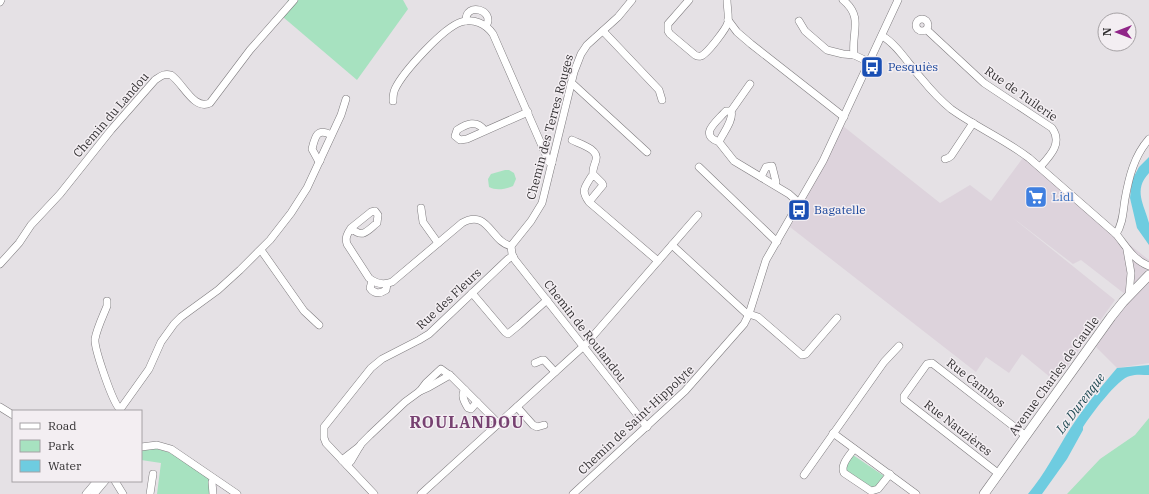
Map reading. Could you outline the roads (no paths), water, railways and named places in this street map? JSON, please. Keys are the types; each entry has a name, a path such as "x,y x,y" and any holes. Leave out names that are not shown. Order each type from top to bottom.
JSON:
{"main road":[{"name":"Avenue Charles de Gaulle","path":"984,494 1105,326 1130,295 1149,275"}],"street":[{"name":"Chemin du Landou","path":"0,264 19,243 31,225 60,194 111,130 155,80 165,74 171,75 196,102 204,105 210,103 250,50 294,0"},
{"name":"Chemin des Terres Rouges","path":"512,246 531,221 544,198 571,84 581,54 587,45 618,17 632,0"},
{"path":"688,0 668,24 668,31 698,56 704,54 727,26 727,0"},
{"path":"843,0 852,8 856,18 854,55"},
{"name":"Chemin de Saint-Hippolyte","path":"573,494 686,391 704,372 739,329 749,314 763,267 823,161 898,0"},
{"path":"466,21 469,12 472,10 480,10 487,16 488,24 486,26"},
{"path":"728,20 737,32 844,117"},
{"path":"393,101 396,88 425,51 458,23 466,21 477,22 486,26 494,34 549,162 552,163"},
{"path":"799,21 805,31 826,50 854,55 869,62"},
{"name":"Rue de Tuilerie","path":"927,30 984,83 1052,128 1056,135 1055,147 1040,167"},
{"path":"603,31 659,90 662,100"},
{"path":"722,33 730,31 737,32"},
{"path":"882,36 891,43 921,79 945,103 973,123 1017,149 1040,167 1116,234 1127,250 1136,259 1149,266"},
{"path":"571,84 574,85 648,152"},
{"path":"719,142 731,119 731,111 750,84"},
{"path":"106,302 107,306 95,341 112,394 116,405 120,410 146,373 161,342 174,324 189,310 229,280 278,230 303,195 320,161 346,99"},
{"path":"731,111 726,111 724,113 710,129 710,135 719,142 734,161 774,185 799,203"},
{"path":"485,131 528,112"},
{"path":"945,159 951,156 973,123"},
{"path":"320,161 312,149 317,135 323,131 331,135"},
{"path":"1116,234 1121,224 1125,196 1135,159 1138,152 1149,139"},
{"path":"572,140 595,153 596,158 592,168 593,176"},
{"path":"761,177 766,167 772,166 776,182 774,185"},
{"path":"698,167 776,242"},
{"path":"589,202 603,185 596,176 593,176"},
{"path":"593,176 590,178 584,192 584,196 589,202 658,261"},
{"path":"421,208 423,222 438,243"},
{"path":"426,493 584,346 698,215"},
{"path":"351,228 346,236 347,244 372,281 377,283 387,284 392,282 462,223 468,220 474,219 484,222 502,242 512,246 513,256"},
{"path":"672,245 746,313 758,317 802,355 804,355 837,318"},
{"path":"260,250 304,311 319,325"},
{"path":"1127,250 1131,273 1130,295"},
{"name":"Rue des Fleurs","path":"374,494 326,443 324,430 359,382 379,361 426,336 513,256"},
{"name":"Chemin de Roulandou","path":"513,256 648,427"},
{"path":"472,293 508,334 547,300"},
{"path":"804,475 884,362 899,346"},
{"path":"535,363 543,360 555,372"},
{"name":"Rue Cambos","path":"932,363 1026,436"},
{"name":"Rue Nauzières","path":"932,363 927,364 904,396 904,400 999,474"},
{"path":"345,462 351,461 361,444 405,402 420,391 440,370 443,370 450,375 499,424"},
{"path":"0,407 12,414"},
{"path":"517,407 533,425 537,427 544,425"},
{"path":"833,434 916,494"},
{"path":"142,447 157,445 171,449 237,494"},
{"path":"854,449 843,466 844,473 871,491 878,489 890,474"},
{"path":"150,494 154,474"},
{"path":"213,494 212,482 214,479"},
{"path":"86,494 96,482"},
{"path":"94,494 104,482"},
{"path":"115,482 123,494"}],"water":[{"path":"1149,157 1149,173 1144,179 1142,185 1141,197 1149,223 1149,245 1137,228 1130,198 1132,180 1139,167"},
{"path":"1149,365 1149,375 1135,375 1125,378 1105,398 1083,427 1083,430 1067,459 1042,494 1028,494 1081,413 1117,368"}],"place":[{"name":"Pesquiès","path":"872,67"},
{"name":"Lidl","path":"1036,197"},
{"name":"Bagatelle","path":"799,210"}],"district":[{"name":"ROULANDOU","path":"467,422"}],"water label":[{"name":"La Durenque","path":"1080,403"}]}
